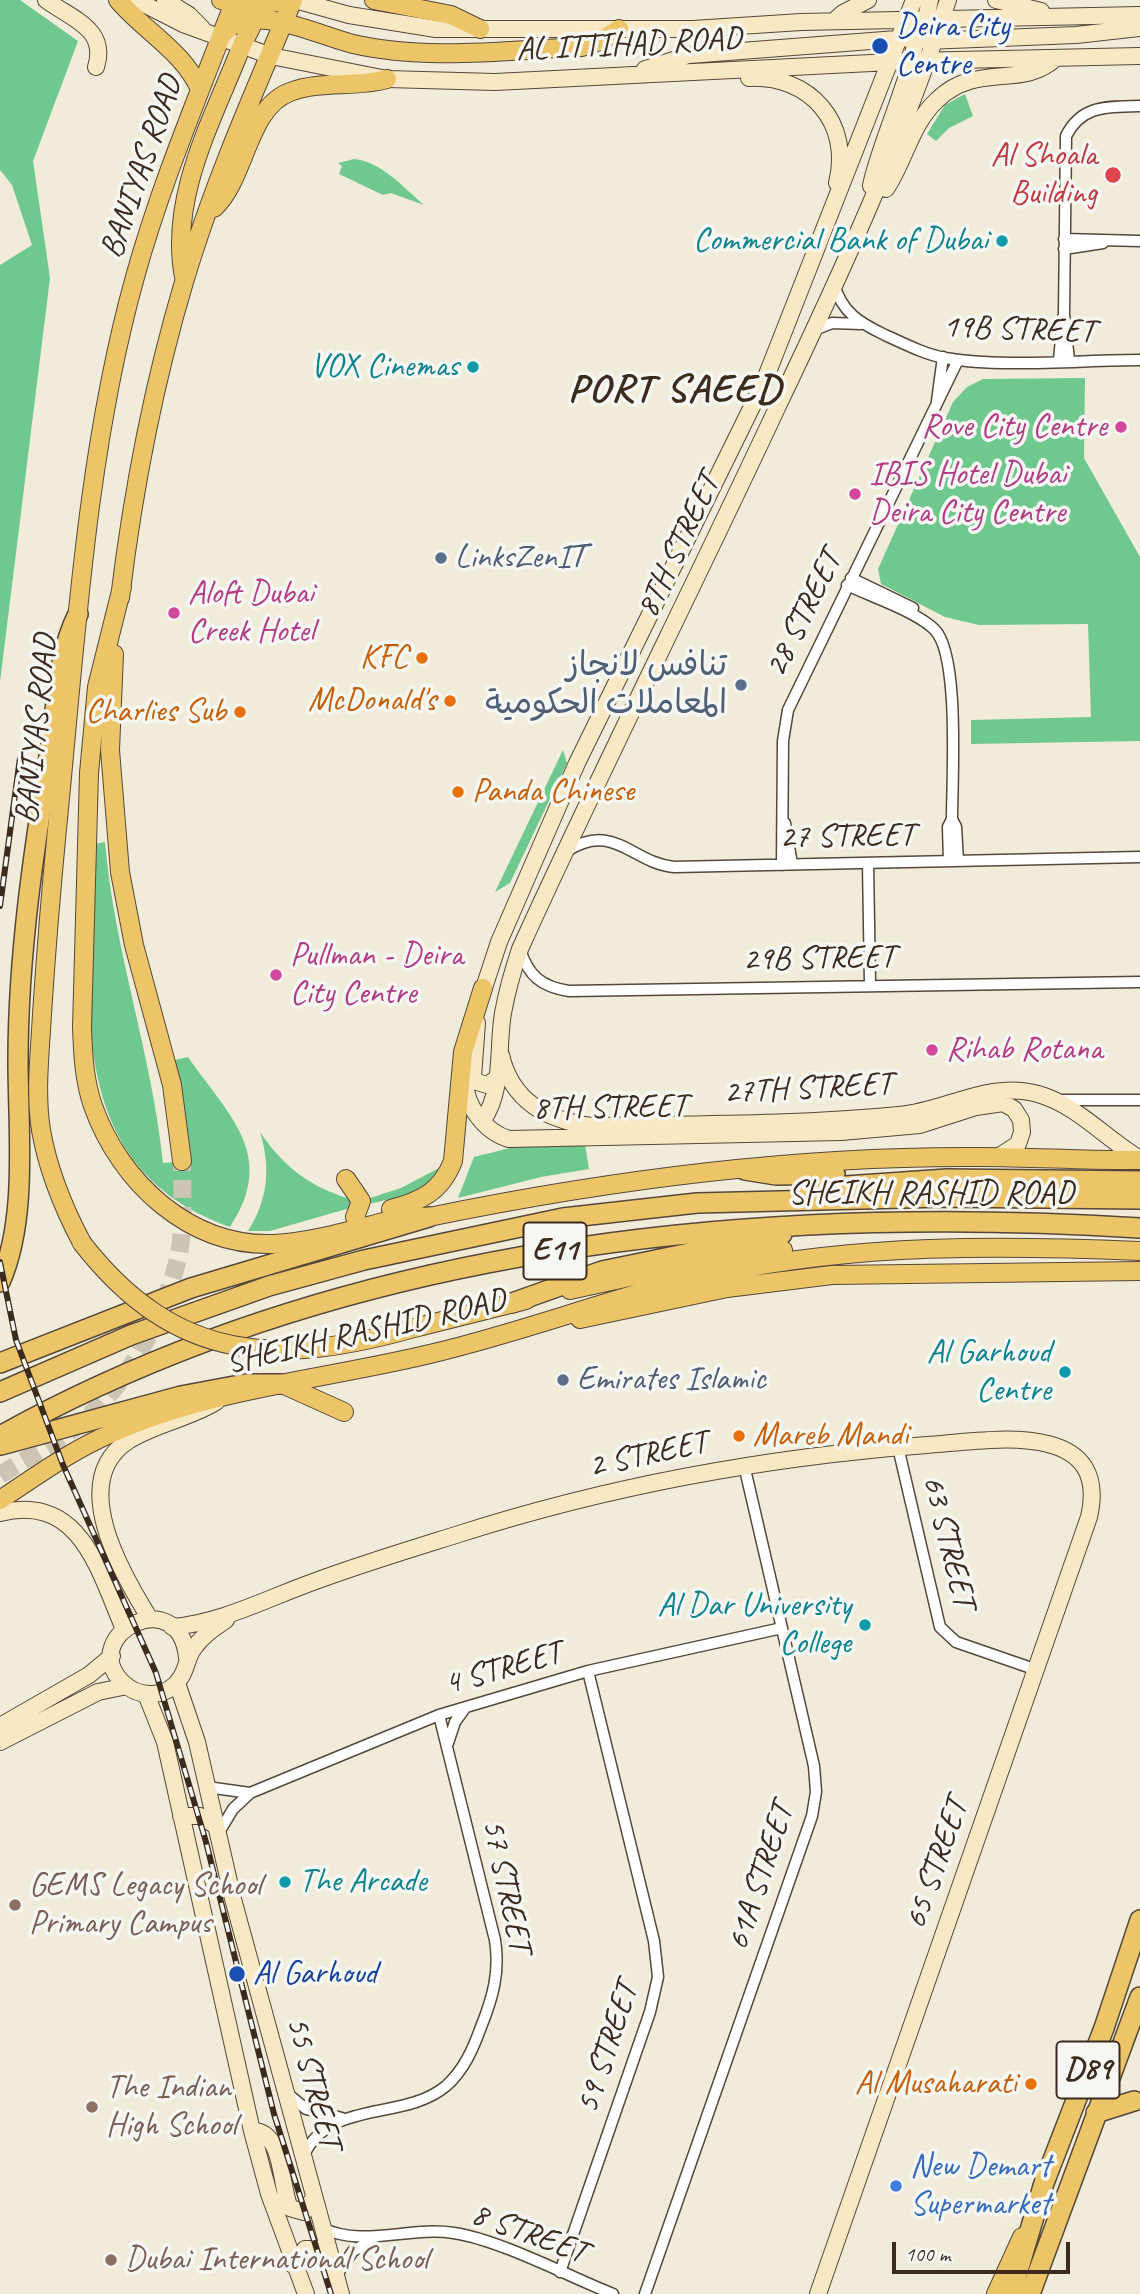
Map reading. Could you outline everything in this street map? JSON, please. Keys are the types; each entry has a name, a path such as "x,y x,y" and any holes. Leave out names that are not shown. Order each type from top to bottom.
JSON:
{"highway":[{"path":"0,1282 16,1219 19,1034 30,884 64,652 78,614"},
{"path":"745,1170 791,1175 903,1173 947,1179"},
{"path":"697,1203 792,1189 947,1179 1140,1181"},
{"name":"SHEIKH RASHID ROAD","path":"3,1390 177,1317 316,1272 529,1224 697,1203 944,1197 1140,1199"},
{"path":"0,1363 203,1283 429,1217"},
{"name":"SHEIKH RASHID ROAD","path":"0,1436 83,1393 153,1363 247,1329 377,1290 502,1261 582,1247 803,1224 986,1220 1140,1228"},
{"path":"512,1303 601,1271 670,1255 768,1239 803,1224"},
{"path":"0,1445 170,1398 245,1384 282,1384"},
{"name":"D89","path":"1011,2294 1033,2219 1104,2028 1140,1920"},
{"name":"D89","path":"1030,2294 1140,1997"},
{"path":"1096,2113 1134,2101"}],"main road":[{"path":"118,0 142,25 177,53 200,89"},
{"path":"213,35 235,22 293,0"},
{"path":"374,0 451,15 480,29"},
{"path":"230,2 265,10 358,45 426,53 582,47 601,41 619,29"},
{"name":"BANIYAS ROAD","path":"230,2 213,35 200,89 169,174 126,314 103,429 78,614 48,922 38,1086 41,1128 49,1168 82,1243 108,1277 139,1304 174,1325 212,1341 293,1351 347,1345 512,1303 671,1268 756,1254 880,1242 940,1247"},
{"path":"185,280 180,237 185,198 242,45 265,10"},
{"path":"182,1161 172,1084 134,945 115,831 110,709 122,587 146,432 185,280 206,215 271,56 265,10"},
{"path":"206,215 226,193 264,113 274,101 287,93 304,88 356,85 387,79"},
{"path":"122,587 97,687 89,773 82,1027 84,1068 93,1105 110,1143 131,1175 153,1200 205,1232 244,1241 285,1243 409,1216 429,1217 567,1191 849,1161 998,1157 1140,1160"},
{"path":"244,1241 286,1236 420,1201 440,1186 453,1161 463,1052 481,996"},
{"path":"346,1179 361,1201 355,1217"},
{"name":"SHEIKH RASHID ROAD","path":"0,1500 110,1433 156,1416 282,1384 397,1362 535,1325 613,1299 720,1273 830,1256 940,1247 1140,1251"},
{"path":"535,1325 575,1320 727,1288 819,1277 885,1273 1140,1271"},
{"path":"282,1384 344,1412"},
{"path":"996,2294 1033,2219"},
{"path":"1035,2294 1046,2247"}],"street":[{"path":"46,0 96,36 100,53 96,67"},
{"name":"AL ITTIHAD ROAD","path":"136,0 213,35 271,56 387,79 469,82 919,60 1140,56"},
{"path":"165,0 213,35"},
{"name":"AL ITTIHAD ROAD","path":"293,0 408,26 480,29 619,29 908,19 926,33 1057,17 1140,16"},
{"path":"834,21 868,0"},
{"name":"8TH STREET","path":"914,0 823,238 764,382 600,715 508,919 481,996 465,1088 472,1109 491,1131 509,1139 784,1136 920,1125 976,1107 1003,1103 1014,1109 1021,1120 1022,1132 1018,1144 998,1157"},
{"path":"891,62 926,33 930,0"},
{"name":"8TH STREET","path":"483,1120 494,1100 503,1012 520,949 814,330 868,209 926,33 948,0"},
{"path":"996,0 1057,17"},
{"path":"634,74 657,63 689,55 900,39 926,33 1076,35 1140,27"},
{"path":"868,209 891,181 917,126 937,99 965,81 981,76 1033,73 1056,58"},
{"path":"706,70 732,79 768,78 788,82 803,89 822,106 834,125 841,155 823,238"},
{"path":"1064,360 1064,148 1072,125 1089,111 1140,106"},
{"path":"1064,244 1140,241"},
{"name":"19B STREET","path":"834,284 841,303 860,324"},
{"name":"19B STREET","path":"814,330 832,323 860,324 915,349 958,360 1140,360"},
{"name":"28 STREET","path":"937,401 943,357"},
{"name":"28 STREET","path":"787,865 781,835 785,823 783,741 788,710 958,360"},
{"path":"734,500 744,458 770,398 764,382"},
{"path":"849,582 935,629 947,648 951,692 952,819 948,827 953,861"},
{"path":"556,869 561,839 609,738 609,729 600,715"},
{"name":"27 STREET","path":"565,853 577,845 605,840 619,843 663,866 1140,857"},
{"path":"868,863 870,984"},
{"name":"29B STREET","path":"520,949 525,966 536,980 552,988 569,991 870,984 1140,982"},
{"path":"481,996 473,1077 482,1085 493,1083 496,1078"},
{"name":"27TH STREET","path":"498,1044 509,1079 534,1108 567,1123 591,1126 783,1123 899,1115 939,1108 998,1090 1027,1092 1056,1100 1140,1160"},
{"path":"1056,1100 1140,1100"},
{"path":"150,1619 134,1593 103,1519 100,1483 114,1454 125,1443 223,1398"},
{"name":"2 STREET","path":"172,1626 200,1623 317,1580 519,1515 636,1486 744,1465 810,1455 898,1447 1033,1439 1054,1445 1073,1456"},
{"name":"63 STREET","path":"898,1447 940,1627 956,1642 1037,1670"},
{"name":"65 STREET","path":"818,2294 1093,1503 1087,1474 1073,1456"},
{"name":"61A STREET","path":"645,2294 815,1805 814,1766 744,1465"},
{"path":"0,1514 23,1509 43,1512 61,1519 77,1532 88,1549 124,1629"},
{"name":"2 STREET","path":"187,1658 207,1633 246,1607"},
{"path":"150,1619 172,1626 184,1640 187,1658 177,1683 163,1692 146,1694 127,1686 117,1675 112,1657 117,1637 124,1629 141,1620 150,1619"},
{"name":"4 STREET","path":"217,1830 250,1793 329,1758 439,1715 588,1671 782,1628"},
{"path":"0,1726 89,1675 112,1657"},
{"name":"59 STREET","path":"560,2272 650,2012 659,1976 652,1933 588,1671"},
{"name":"55 STREET","path":"177,1683 207,1787 313,2199 341,2294"},
{"path":"0,1742 98,1692 127,1686"},
{"name":"55 STREET","path":"146,1694 163,1733 252,2131 293,2265 306,2294"},
{"path":"447,1746 455,1721 466,1708"},
{"name":"57 STREET","path":"303,2158 315,2137 345,2118 424,2099 446,2085 472,2051 489,2006 498,1974 495,1940 439,1715"},
{"path":"207,1787 250,1793"},
{"path":"181,1815 200,1816 217,1830"},
{"name":"57 STREET","path":"284,2090 306,2109 345,2118"},
{"path":"252,2131 264,2133 273,2142 290,2208 304,2212 313,2199"},
{"name":"8 STREET","path":"321,2227 351,2237 424,2231 457,2233 487,2242 613,2294"},
{"name":"8 STREET","path":"335,2277 353,2250 382,2236"},
{"path":"293,2265 305,2249 327,2249"}],"green space":[{"path":"0,0 20,0 78,41 33,161 50,278 0,682 0,265 32,245 12,185 0,170"},
{"path":"965,94 973,116 949,128 936,141 927,134 945,105"},
{"path":"354,159 383,170 424,205 391,193 383,195 339,174 342,166 338,163"},
{"path":"1085,378 1084,458 1140,557 1140,741 971,744 971,720 1091,717 1088,624 979,625 945,617 881,584 878,569 953,402 967,387 983,379"},
{"path":"563,750 567,763 510,883 495,892"},
{"path":"105,842 116,923 151,1082 163,1163 188,1161 175,1060 188,1057 232,1117 248,1157 249,1178 244,1201 230,1227 174,1199 135,1162 110,1118 96,1068 90,1014 94,844"},
{"path":"260,1132 279,1156 299,1174 322,1188 353,1201 350,1208 270,1231 248,1231 260,1207 266,1183 266,1158"},
{"path":"585,1144 589,1169 541,1177 458,1198 474,1157 514,1147"},
{"path":"439,1168 428,1185 419,1190 368,1204 370,1198 401,1188"}],"tunnel":[{"path":"0,1475 77,1426 111,1393 139,1352 162,1308 180,1251 182,1161"}],"railway":[{"path":"0,906 20,758"},
{"path":"0,1262 16,1340 63,1465 156,1673 206,1842 274,2114 331,2294"}],"place":[{"name":"Deira City Centre","path":"880,46"},
{"name":"Al Shoala Building","path":"1113,175"},
{"name":"Commercial Bank of Dubai","path":"1002,241"},
{"name":"VOX Cinemas","path":"473,367"},
{"name":"Rove City Centre","path":"1121,427"},
{"name":"IBIS Hotel Dubai Deira City Centre","path":"855,494"},
{"name":"LinksZenIT","path":"441,558"},
{"name":"Aloft Dubai Creek Hotel","path":"174,613"},
{"name":"KFC","path":"422,658"},
{"name":"تنافس لانجاز المعاملات الحكومية","path":"741,685"},
{"name":"McDonald's","path":"450,701"},
{"name":"Charlies Sub","path":"240,712"},
{"name":"Panda Chinese","path":"458,792"},
{"name":"Pullman - Deira City Centre","path":"276,975"},
{"name":"Rihab Rotana","path":"932,1050"},
{"name":"Al Garhoud Centre","path":"1065,1372"},
{"name":"Emirates Islamic","path":"563,1380"},
{"name":"Mareb Mandi","path":"739,1436"},
{"name":"Al Dar University College","path":"865,1625"},
{"name":"The Arcade","path":"285,1882"},
{"name":"GEMS Legacy School Primary Campus","path":"15,1905"},
{"name":"Al Garhoud","path":"237,1974"},
{"name":"Al Musaharati","path":"1031,2084"},
{"name":"The Indian High School","path":"92,2107"},
{"name":"New Demart Supermarket","path":"896,2186"},
{"name":"Dubai International School","path":"111,2260"}],"district":[{"name":"PORT SAEED","path":"675,391"}]}
